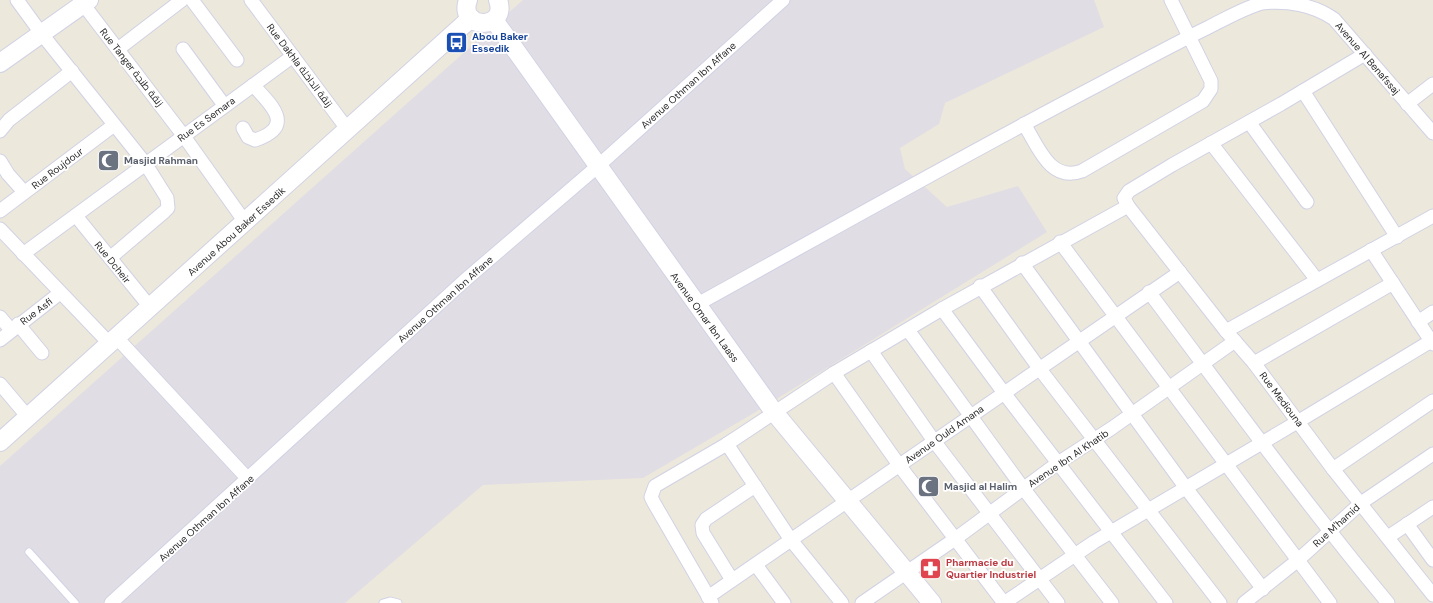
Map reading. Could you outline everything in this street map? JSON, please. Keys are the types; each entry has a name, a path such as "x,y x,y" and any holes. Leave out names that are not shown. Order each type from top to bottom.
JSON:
{"street":[{"path":"17,0 41,33 145,163 167,198 168,208 110,258"},
{"path":"118,49 182,0"},
{"path":"192,0 238,60"},
{"name":"Rue Dakhla زنقة الداخلة","path":"251,0 348,130"},
{"path":"468,0 467,9 471,18 479,23 494,20 499,11 498,0"},
{"name":"Avenue Othman Ibn Affane","path":"111,603 464,281 598,166 783,0"},
{"path":"1024,124 1054,169 1065,174 1082,171 1196,107 1208,95 1211,89 1211,81 1171,0"},
{"name":"Avenue Al Benafssaj","path":"696,305 1024,124 1190,36 1242,5 1279,1 1294,2 1310,6 1324,12 1334,19 1433,133"},
{"path":"0,63 84,2"},
{"name":"Rue Tanger زنقة طنجة","path":"84,2 183,135 245,222"},
{"name":"Avenue Abou Baker Essedik","path":"0,442 471,18"},
{"name":"Avenue Omar Ibn Laass","path":"494,20 696,305 774,412 932,603"},
{"path":"183,49 224,106"},
{"path":"710,600 651,497 652,491 658,483 727,444 834,373 980,286 1128,206 1124,198 1129,191 1365,54"},
{"name":"Rue Es Semara","path":"24,254 145,163 292,56"},
{"path":"0,131 9,120 72,71"},
{"path":"1407,104 1433,84"},
{"path":"243,128 248,136 255,140 272,131 277,122 277,113 253,85"},
{"path":"1303,91 1397,237"},
{"path":"1249,122 1307,202"},
{"name":"Rue Roujdour","path":"0,211 114,125"},
{"path":"1211,143 1316,280"},
{"path":"0,161 8,174 24,192"},
{"name":"Rue Mediouna","path":"1128,206 1226,331 1254,363 1299,421 1333,469 1433,595"},
{"name":"Rue Dcheir","path":"76,216 150,307"},
{"path":"1226,331 1433,216"},
{"path":"0,229 60,293 113,341 248,479"},
{"path":"1060,242 1224,464 1330,603"},
{"path":"834,373 899,465 1004,603 1039,578 1111,532 1432,342 1371,250"},
{"path":"1022,263 1080,340 1186,488 1263,588"},
{"name":"Avenue Ould Amana","path":"710,600 732,580 756,565 1180,272"},
{"path":"1254,363 1393,283"},
{"path":"980,286 1039,368 1220,603"},
{"path":"1149,292 1260,444 1328,532 1388,603"},
{"name":"Rue Asfi","path":"0,340 60,293"},
{"path":"942,309 1004,393 1166,603"},
{"path":"1418,322 1433,312"},
{"name":"Rue Asfi","path":"0,317 15,327"},
{"path":"15,327 42,353"},
{"path":"908,330 1024,488 1112,603"},
{"name":"Avenue Ibn Al Khatib","path":"862,603 990,514 1058,463 1168,389 1235,341"},
{"path":"871,351 934,441 1058,603"},
{"path":"0,384 28,417"},
{"path":"1333,469 1433,401"},
{"path":"727,444 791,540 842,603"},
{"name":"Rue M'hamid","path":"1244,603 1298,561 1361,503 1433,454"},
{"path":"732,580 703,532 702,526 706,519 755,486"},
{"path":"1388,537 1433,507"},
{"path":"1407,524 1433,560"},
{"path":"756,565 784,603"}],"lane":[{"path":"29,552 75,603"},
{"path":"383,603 390,601 398,603"}],"shaded area":[{"path":"523,0 1094,0 1104,27 945,103 939,124 900,148 905,169 947,207 1018,186 1047,232 754,413 643,478 483,485 345,603 0,603 0,466"}],"place":[{"name":"Abou Baker Essedik","path":"456,42"},
{"name":"Masjid Rahman","path":"109,160"},
{"name":"Masjid al Halim","path":"928,486"},
{"name":"Pharmacie du Quartier Industriel","path":"931,568"}]}
